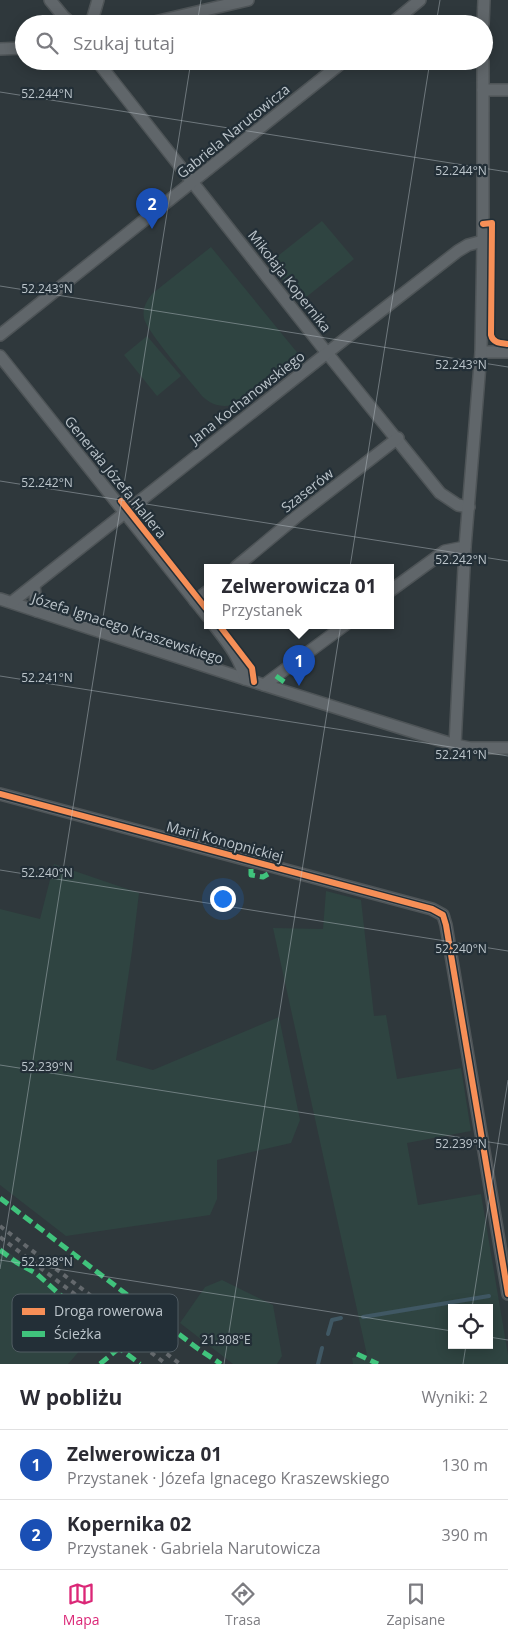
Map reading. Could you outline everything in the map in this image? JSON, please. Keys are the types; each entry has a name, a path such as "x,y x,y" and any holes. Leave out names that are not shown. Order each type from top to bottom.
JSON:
{"street":[{"path":"50,0 62,15"},
{"path":"94,15 98,0"},
{"path":"184,15 248,0"},
{"path":"402,15 420,0"},
{"path":"483,15 484,0"},
{"path":"0,49 15,48"},
{"name":"Mikołaja Kopernika","path":"104,70 440,493 458,505 469,507"},
{"name":"Gabriela Narutowicza","path":"0,335 333,70"},
{"path":"455,745 465,547 481,352 483,70"},
{"path":"483,90 508,90"},
{"name":"Jana Kochanowskiego","path":"12,602 462,248 483,241"},
{"path":"481,352 508,352"},
{"name":"Generała Józefa Hallera","path":"0,356 204,612"},
{"name":"Szaserów","path":"240,564 296,517 398,438"},
{"path":"394,589 445,551 465,547"},
{"path":"34,586 37,611"},
{"path":"195,601 204,593"},
{"name":"Józefa Ignacego Kraszewskiego","path":"0,599 245,680 455,745 470,748 508,748"},
{"path":"217,629 236,653 245,680"},
{"path":"264,685 340,629"},
{"name":"Marii Konopnickiej","path":"0,794 432,909 443,915 508,1294"}],"green space":[{"path":"322,221 354,259 300,302 269,263"},
{"path":"211,247 300,356 240,401 226,406 216,405 203,397 170,357 144,318 146,304 153,293"},
{"path":"147,336 181,376 157,396 124,355"},
{"path":"54,864 139,893 116,1060 153,1070 279,1017 300,1120 291,1143 217,1160 217,1199 210,1215 66,1236 0,1185 0,909 40,919"},
{"path":"326,891 361,900 374,1016 386,1015 397,1079 461,1068 471,1131 407,1143 418,1205 481,1194 508,1364 353,1364 352,1358 367,1355 273,928 323,929"},
{"path":"0,1246 63,1294 12,1294 12,1352 78,1352 68,1364 0,1364"},
{"path":"222,1280 273,1305 282,1356 277,1364 233,1364 180,1323 205,1287"}],"waterway":[{"path":"363,1317 489,1296"},
{"path":"328,1334 332,1320 341,1318"},
{"path":"318,1364 322,1348"}],"railway":[{"path":"0,1226 89,1294"},
{"path":"0,1237 75,1294"},
{"path":"150,1352 166,1364"},
{"path":"164,1352 180,1364"}],"marked path":[{"path":"276,676 287,684"},
{"path":"251,869 251,875 263,877 268,874"},
{"path":"0,1198 126,1294"},
{"path":"0,1250 37,1274 59,1294"},
{"path":"178,1334 221,1364"},
{"path":"100,1364 114,1352"},
{"path":"124,1352 140,1364"},
{"path":"357,1354 378,1364"}],"cycle path":[{"path":"483,224 492,223 491,335 495,341 508,344"},
{"path":"121,501 204,606"},
{"path":"222,629 252,668 254,682"},
{"path":"0,794 432,909 443,915 508,1294"}],"place":[{"name":"Kopernika 02","path":"152,229"},
{"name":"Zelwerowicza 01","path":"299,686"}]}
